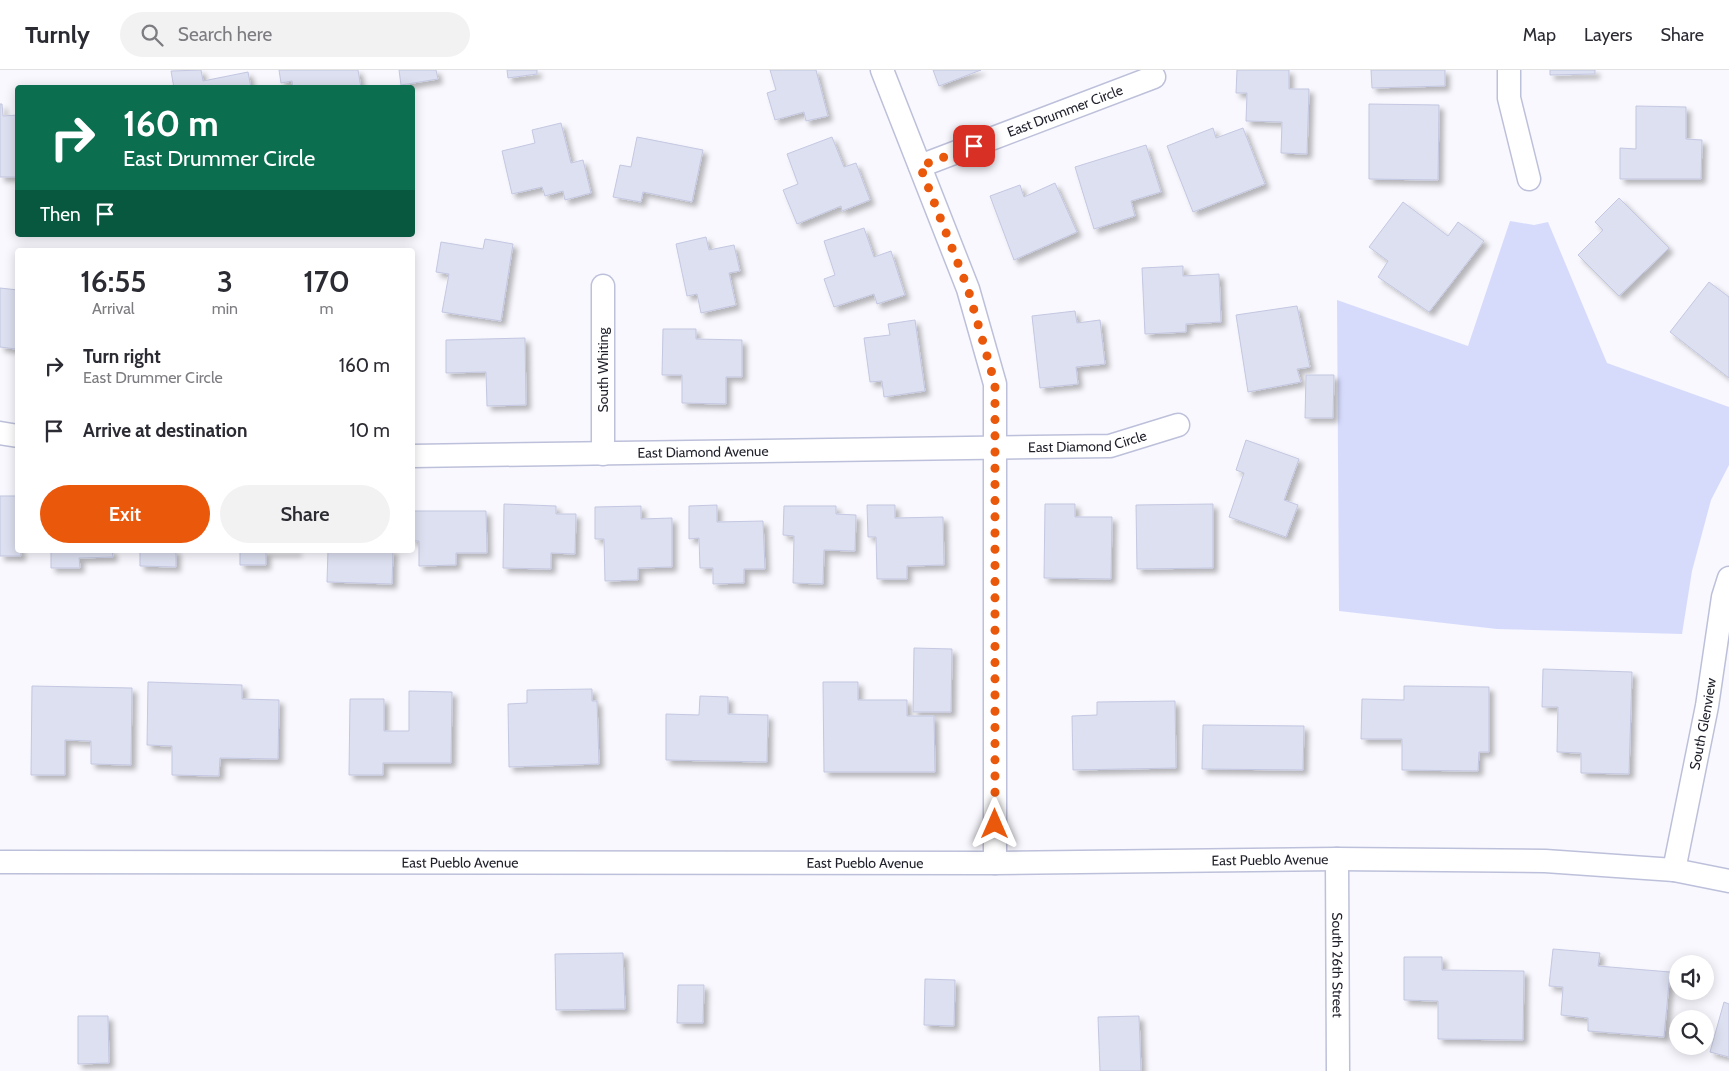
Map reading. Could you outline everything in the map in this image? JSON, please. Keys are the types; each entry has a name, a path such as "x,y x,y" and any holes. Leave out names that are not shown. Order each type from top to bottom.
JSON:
{"street":[{"path":"882,70 968,289 995,384 995,863"},
{"path":"1509,70 1510,98 1529,179"},
{"name":"East Drummer Circle","path":"920,166 1154,77"},
{"name":"South Whiting","path":"603,286 603,454"},
{"name":"East Diamond Circle","path":"995,448 1110,446 1178,425"},
{"path":"0,433 15,436"},
{"name":"East Diamond Avenue","path":"415,456 995,448"},
{"name":"South Glenview","path":"1674,870 1707,706 1724,597 1729,578"},
{"name":"East Pueblo Avenue","path":"0,862 995,863 1336,859 1545,861 1674,870 1729,881"},
{"name":"South 26th Street","path":"1336,859 1338,1071"}],"shaded area":[{"path":"1510,221 1534,225 1548,222 1607,363 1729,407 1729,465 1711,500 1692,571 1682,634 1497,629 1339,611 1337,300 1468,346"}],"building":[{"path":"201,70 203,81 248,72 250,85 173,85 171,71"},
{"path":"279,70 358,70 360,85 293,85 292,81 281,83"},
{"path":"399,70 436,70 438,79 401,85"},
{"path":"507,70 537,70 537,74 508,78"},
{"path":"770,70 816,70 828,116 806,121 804,112 775,120 767,93 776,90"},
{"path":"933,70 981,70 939,86"},
{"path":"1237,70 1289,70 1289,89 1309,89 1307,154 1281,153 1282,122 1246,121 1247,93 1236,93"},
{"path":"1371,70 1445,70 1445,86 1372,88"},
{"path":"1550,70 1595,70 1595,74 1550,75"},
{"path":"0,104 2,104 3,116 15,115 15,177 0,177"},
{"path":"1369,104 1439,105 1438,180 1369,179"},
{"path":"1636,106 1686,107 1686,139 1702,140 1701,179 1620,179 1620,148 1636,149"},
{"path":"561,123 571,163 583,160 591,193 565,200 563,191 545,196 542,187 512,194 502,151 535,143 532,130"},
{"path":"1213,128 1216,138 1243,128 1265,184 1193,212 1167,146"},
{"path":"637,137 703,150 692,202 643,192 641,202 613,197 620,165 631,167"},
{"path":"832,137 844,167 856,163 870,200 842,211 841,206 797,224 783,190 798,184 787,154"},
{"path":"1146,145 1161,192 1131,201 1135,216 1094,229 1075,167"},
{"path":"1055,183 1077,232 1014,260 990,196 1020,185 1024,197"},
{"path":"1619,198 1669,248 1619,296 1578,255 1603,230 1595,222"},
{"path":"1403,202 1448,236 1458,222 1484,241 1429,312 1378,277 1388,261 1369,247"},
{"path":"864,228 874,257 891,251 905,295 877,304 874,294 834,307 824,279 835,275 824,241"},
{"path":"706,237 709,250 734,245 740,271 729,273 736,305 701,313 697,294 687,296 676,244"},
{"path":"485,239 513,244 501,321 442,312 449,274 436,272 441,242 483,249"},
{"path":"1183,266 1183,276 1219,274 1221,322 1186,324 1186,332 1145,334 1142,268"},
{"path":"1709,282 1729,297 1729,378 1670,332"},
{"path":"0,288 15,290 15,349 0,347"},
{"path":"1297,306 1310,367 1297,369 1301,382 1248,392 1236,315"},
{"path":"1075,311 1077,323 1100,320 1105,364 1076,367 1078,384 1040,388 1032,316"},
{"path":"915,320 925,391 884,397 882,381 870,382 864,338 890,335 888,324"},
{"path":"663,329 696,329 696,339 742,340 742,377 726,377 726,404 682,403 682,375 662,375"},
{"path":"525,338 526,405 487,406 486,372 446,373 446,340"},
{"path":"1306,375 1334,375 1333,418 1305,418"},
{"path":"1246,440 1299,459 1284,500 1298,505 1286,537 1229,517 1244,473 1236,470"},
{"path":"0,496 15,496 15,553 21,553 21,556 0,556"},
{"path":"504,504 556,506 556,514 576,514 575,554 551,553 551,569 503,568"},
{"path":"1045,504 1075,504 1075,517 1112,517 1111,579 1044,578"},
{"path":"1213,504 1213,568 1137,569 1136,505"},
{"path":"717,505 717,522 763,521 765,569 744,569 744,583 713,584 713,568 700,568 699,538 689,539 689,506"},
{"path":"867,505 895,505 895,518 943,517 944,565 907,566 907,579 877,579 876,537 868,537"},
{"path":"641,506 641,519 672,518 672,567 638,568 638,580 605,581 604,539 595,539 595,507"},
{"path":"784,506 836,506 836,514 856,515 855,551 824,550 823,584 793,583 794,536 783,535"},
{"path":"415,511 486,511 487,553 456,553 456,565 419,566 419,541 415,541"},
{"path":"51,553 112,553 113,557 79,558 80,568 51,568"},
{"path":"140,553 176,553 176,567 140,566"},
{"path":"240,553 266,553 266,565 240,565"},
{"path":"328,553 393,553 392,584 327,582"},
{"path":"914,648 952,649 951,712 913,712"},
{"path":"1543,669 1632,672 1629,774 1581,773 1581,753 1557,752 1558,707 1542,707"},
{"path":"148,682 242,685 242,699 279,700 278,759 220,758 219,776 172,775 172,746 147,745"},
{"path":"823,682 858,682 858,700 907,700 907,716 934,716 935,772 824,772"},
{"path":"32,686 132,688 131,765 91,764 91,741 65,740 65,775 31,775"},
{"path":"1404,686 1489,687 1489,752 1479,752 1478,771 1402,770 1402,739 1361,739 1362,699 1404,700"},
{"path":"592,689 592,701 597,701 599,764 509,767 508,704 527,703 527,690"},
{"path":"409,691 452,692 451,763 383,763 383,775 349,775 350,699 384,699 384,731 409,731"},
{"path":"700,696 728,697 728,714 768,715 767,762 666,760 666,714 699,715"},
{"path":"1175,701 1176,768 1073,770 1072,716 1097,715 1097,702"},
{"path":"1203,725 1304,726 1303,770 1202,769"},
{"path":"1553,949 1600,953 1598,966 1669,972 1664,1037 1588,1031 1588,1018 1561,1015 1563,987 1549,986"},
{"path":"623,953 625,1009 556,1010 555,954"},
{"path":"1404,957 1442,957 1442,970 1524,971 1523,1040 1438,1039 1438,1001 1404,1000"},
{"path":"925,979 955,980 954,1026 924,1025"},
{"path":"678,985 704,985 703,1023 677,1023"},
{"path":"1724,1002 1729,1004 1729,1057 1714,1053 1714,1038"},
{"path":"78,1016 108,1016 109,1063 78,1064"},
{"path":"1139,1016 1141,1071 1100,1071 1098,1017"}],"route":[{"path":"974,146 920,166 968,289 995,384 995,824"}]}
